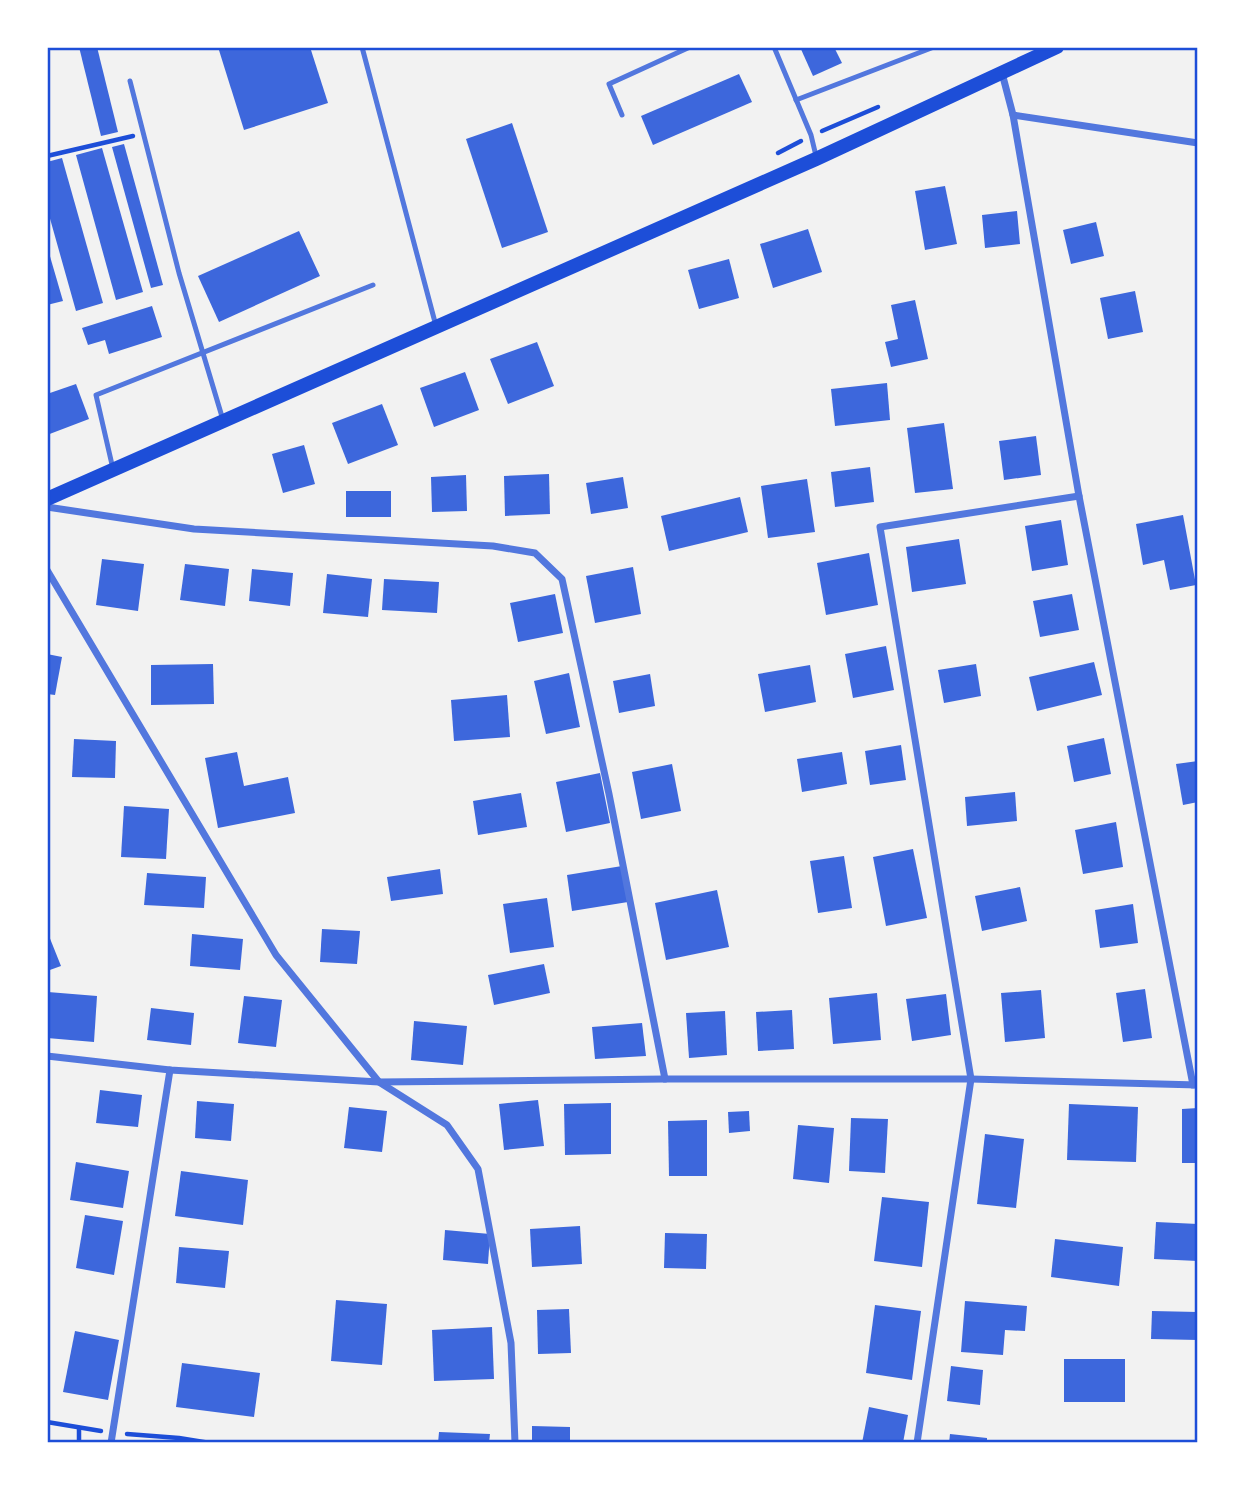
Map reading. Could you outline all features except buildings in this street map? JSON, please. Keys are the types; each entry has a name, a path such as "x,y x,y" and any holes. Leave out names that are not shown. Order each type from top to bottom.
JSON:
{"main road":[{"path":"47,499 816,159 1057,47"}],"street":[{"path":"47,1056 170,1070 379,1082 971,1079 1196,1085 1079,496 1013,115 1002,72"},
{"path":"1013,115 1198,143"},
{"path":"917,1443 971,1079 880,527 1079,496"},
{"path":"47,507 194,529 493,546 535,553 562,579 609,794 665,1079"},
{"path":"47,570 276,955 379,1082 447,1125 478,1169 510,1343 515,1443"},
{"path":"111,1443 170,1070"}],"lane":[{"path":"362,47 436,326"},
{"path":"622,115 609,84 690,47"},
{"path":"774,47 811,135 816,159"},
{"path":"796,100 934,47"},
{"path":"130,81 179,273 223,420"},
{"path":"113,469 96,395 373,285"}],"path":[{"path":"47,156 144,135"},
{"path":"47,1422 112,1433 210,1443"},
{"path":"79,1428 79,1443"}]}
